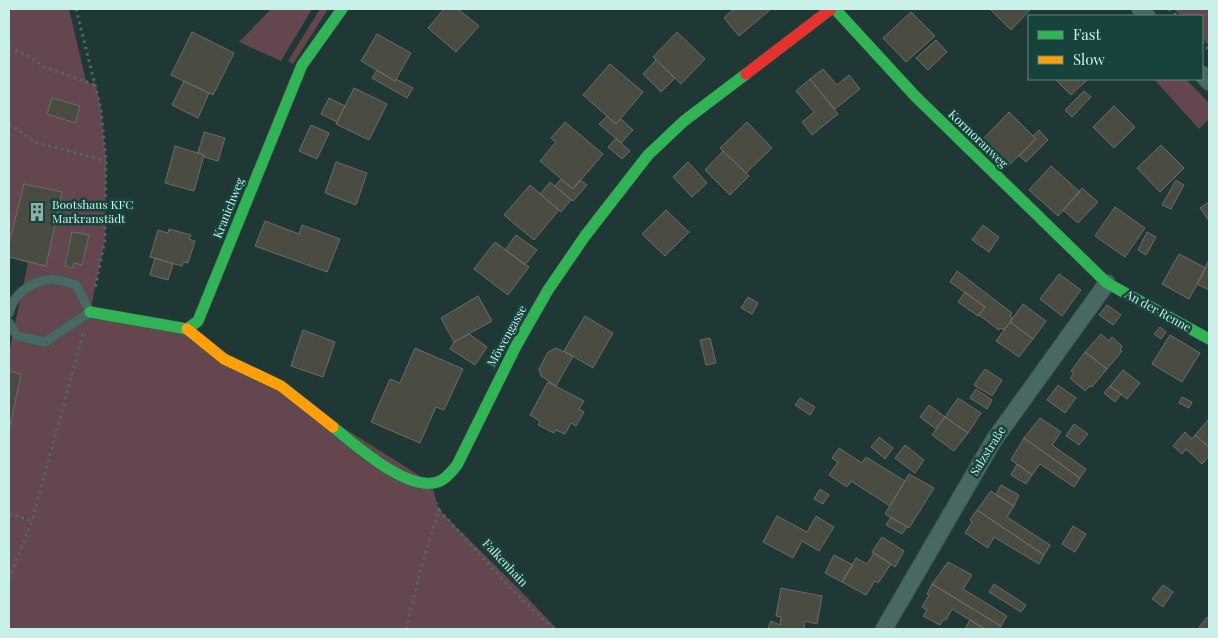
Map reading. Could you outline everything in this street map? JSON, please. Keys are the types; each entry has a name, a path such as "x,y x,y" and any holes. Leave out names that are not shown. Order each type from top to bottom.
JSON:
{"street":[{"name":"Kranichweg","path":"187,329 198,321 302,65 342,9"},
{"name":"Möwengasse","path":"431,483 440,481 458,465 504,370 548,290 585,236 648,155 684,120 831,9"},
{"name":"Kormoranweg","path":"835,9 915,96 1107,284"},
{"name":"An der Renne","path":"1107,284 1209,340"},
{"name":"Salzstraße","path":"884,629 994,440 1107,284"},
{"path":"90,312 187,329 224,359 281,386 366,453 402,477 417,483 431,483"}],"lane":[{"path":"9,313 10,304 20,293 38,283 55,280 76,285 90,312 45,342 17,336 9,323"}],"path":[{"path":"9,48 27,55 44,67 96,86"},
{"path":"9,124 35,142 106,162"},
{"path":"406,629 422,564 439,510 431,483"},
{"name":"Falkenhain","path":"439,510 514,592 554,629"},
{"path":"9,514 32,521"}],"shaded area":[{"path":"9,9 69,9 86,81 96,86 101,109 106,161 105,240 90,312 187,329 431,483 439,510 557,629 9,629 9,352 28,263 9,257"},
{"path":"271,9 312,9 281,61 239,42"},
{"path":"320,9 328,9 293,64 288,61"},
{"path":"1174,9 1209,9 1209,46 1203,39 1203,15 1180,15"},
{"path":"1155,80 1187,80 1209,103 1209,119 1199,129"}],"building":[{"path":"444,9 458,9 479,26 456,52 428,28"},
{"path":"734,9 771,9 739,36 724,18"},
{"path":"990,9 1031,9 1011,30"},
{"path":"911,12 935,36 906,62 883,38"},
{"path":"192,32 234,53 213,95 171,75"},
{"path":"677,32 705,59 681,84 653,57"},
{"path":"377,34 411,53 395,81 361,61"},
{"path":"936,40 947,52 928,70 916,58"},
{"path":"656,60 675,78 661,92 643,74"},
{"path":"610,64 643,92 616,124 583,95"},
{"path":"823,69 837,85 849,75 860,89 835,109 810,79"},
{"path":"377,70 395,81 396,79 413,88 407,98 372,78"},
{"path":"810,79 838,114 812,135 802,122 814,112 796,91"},
{"path":"1056,80 1087,80 1071,95"},
{"path":"184,81 209,93 198,118 172,105"},
{"path":"354,88 387,104 369,140 336,124"},
{"path":"1084,91 1091,97 1072,117 1065,110"},
{"path":"52,98 80,106 75,123 47,114"},
{"path":"329,98 345,106 337,122 321,114"},
{"path":"1114,106 1135,127 1114,148 1093,127"},
{"path":"1009,112 1036,139 1007,167 981,141"},
{"path":"607,116 616,124 621,119 633,130 621,143 599,124"},
{"path":"565,122 603,154 573,189 540,161 556,142 551,138"},
{"path":"747,122 772,148 746,173 720,148"},
{"path":"311,125 329,133 317,159 299,151"},
{"path":"1039,130 1048,140 1026,162 1019,156 1036,139 1033,136"},
{"path":"204,132 225,138 218,161 198,153"},
{"path":"616,138 630,151 622,159 608,147"},
{"path":"1161,145 1184,168 1160,192 1137,168"},
{"path":"175,146 204,155 194,191 165,183"},
{"path":"723,151 749,176 730,195 705,170"},
{"path":"336,162 367,173 356,205 325,193"},
{"path":"688,162 707,183 692,197 673,177"},
{"path":"1051,166 1080,192 1058,216 1029,190"},
{"path":"561,179 573,189 580,180 587,185 573,201 555,186"},
{"path":"1176,180 1184,185 1171,209 1162,205"},
{"path":"550,182 571,200 561,212 540,194"},
{"name":"Bootshaus KFC Markranstädt","path":"24,184 62,192 46,266 9,257 9,244"},
{"path":"530,185 559,210 534,240 504,215"},
{"path":"1082,188 1098,202 1078,223 1063,210"},
{"path":"1209,202 1209,221 1200,208"},
{"path":"1115,207 1145,228 1125,257 1095,236"},
{"path":"666,210 689,232 665,256 642,234"},
{"path":"265,221 299,234 302,225 340,239 327,272 255,246"},
{"path":"983,225 999,237 989,252 972,240"},
{"path":"169,229 191,235 189,239 195,241 188,263 183,262 182,266 150,257 158,230 168,233"},
{"path":"72,232 89,235 82,265 74,263 73,268 65,266"},
{"path":"1147,232 1156,237 1146,255 1138,250"},
{"path":"516,235 537,250 525,265 505,250"},
{"path":"495,242 529,267 508,295 474,269"},
{"path":"1179,254 1206,268 1189,299 1162,284"},
{"path":"155,258 173,264 168,280 150,275"},
{"path":"1209,260 1209,290 1197,284"},
{"path":"957,271 1012,313 1010,316 1013,318 1004,330 1001,328 999,330 979,315 985,307 950,282"},
{"path":"1059,274 1081,290 1062,316 1040,299"},
{"path":"965,292 985,307 978,316 958,302"},
{"path":"478,296 492,321 454,342 441,318"},
{"path":"748,297 758,303 752,314 741,308"},
{"path":"1023,304 1046,321 1033,339 1010,322"},
{"path":"1107,305 1121,315 1113,325 1099,315"},
{"path":"585,316 613,333 593,368 564,351"},
{"path":"1010,322 1033,339 1019,357 996,341"},
{"path":"1160,327 1166,332 1161,339 1154,334"},
{"path":"303,330 335,342 323,377 291,366"},
{"path":"469,334 487,347 475,365 450,349 454,342"},
{"path":"1101,334 1109,341 1112,337 1122,346 1120,349 1122,351 1107,369 1085,352"},
{"path":"1170,335 1200,353 1182,382 1152,364"},
{"path":"710,338 716,363 706,365 700,340"},
{"path":"415,348 463,369 444,410 436,407 420,443 371,422 390,379 400,383"},
{"path":"556,348 573,356 556,386 541,376 539,369 548,352"},
{"path":"1085,352 1107,369 1092,387 1090,386 1085,391 1070,378 1074,373 1071,371"},
{"path":"985,369 1002,380 992,396 974,385"},
{"path":"1123,370 1140,383 1127,399 1110,386"},
{"path":"9,371 21,374 9,431"},
{"path":"548,382 584,401 579,409 584,412 576,426 571,423 565,434 556,430 554,433 538,425 540,421 530,415"},
{"path":"1058,385 1076,398 1065,413 1047,400"},
{"path":"1110,386 1121,394 1115,402 1104,393"},
{"path":"976,389 992,400 987,409 970,398"},
{"path":"1182,397 1192,402 1189,408 1179,403"},
{"path":"800,398 815,407 810,415 795,405"},
{"path":"958,398 981,413 968,433 945,417"},
{"path":"929,405 945,417 936,429 920,417"},
{"path":"945,417 968,433 954,451 932,435"},
{"path":"1040,418 1061,432 1052,445 1086,469 1080,478 1024,438"},
{"path":"1209,419 1209,447 1195,435"},
{"path":"1074,424 1088,434 1079,445 1066,436"},
{"path":"1185,432 1192,439 1195,435 1209,447 1209,456 1202,464 1186,449 1182,454 1173,446"},
{"path":"879,437 893,448 885,459 871,447"},
{"path":"1024,438 1080,478 1074,487 1040,464 1032,475 1011,460"},
{"path":"905,445 924,460 915,473 895,458"},
{"path":"839,448 862,463 866,457 905,481 890,506 851,481 847,487 829,475 838,462 832,458"},
{"path":"1017,464 1032,475 1026,484 1011,475"},
{"path":"909,474 934,488 909,528 885,514"},
{"path":"1001,485 1019,495 1014,506 996,495"},
{"path":"820,489 829,495 823,504 814,499"},
{"path":"991,491 1014,506 1007,517 1050,545 1044,555 977,510"},
{"path":"977,510 1044,555 1039,564 994,537 988,548 965,533 972,522 970,520"},
{"path":"777,516 807,532 816,516 834,527 819,551 802,541 793,558 763,542"},
{"path":"891,517 907,527 902,534 886,525"},
{"path":"1073,526 1086,534 1075,552 1062,544"},
{"path":"882,537 904,551 895,567 872,552"},
{"path":"874,553 891,564 878,583 875,581 866,595 842,582 856,558 867,564"},
{"path":"834,555 853,565 842,582 825,573"},
{"path":"948,562 972,575 963,589 1007,616 1001,626 932,584"},
{"path":"932,584 1001,626 999,629 985,629 952,609 946,620 944,619 940,625 923,616 927,610 922,607 929,595 927,594"},
{"path":"994,584 1026,605 1021,612 989,592"},
{"path":"1163,585 1173,592 1163,607 1152,599"},
{"path":"781,588 822,596 817,624 805,621 804,629 768,629 771,621 780,625 781,617 776,616"},
{"path":"1207,617 1209,619 1209,629 1198,629"},
{"path":"970,620 985,629 965,629"}],"traffic: fast":[{"path":"90,312 187,329 198,321 302,65 342,9"},
{"path":"835,9 915,96 1107,283 1209,339"},
{"path":"333,427 369,456 399,475 414,481 428,483 440,481 447,476 457,465 516,346 548,290 585,236 648,155 684,121 746,74"}],"traffic: slow":[{"path":"187,329 224,359 281,386 333,427"}],"traffic: jam":[{"path":"746,74 831,9"}],"place":[{"name":"Bootshaus KFC Markranstädt","path":"37,212"}]}
